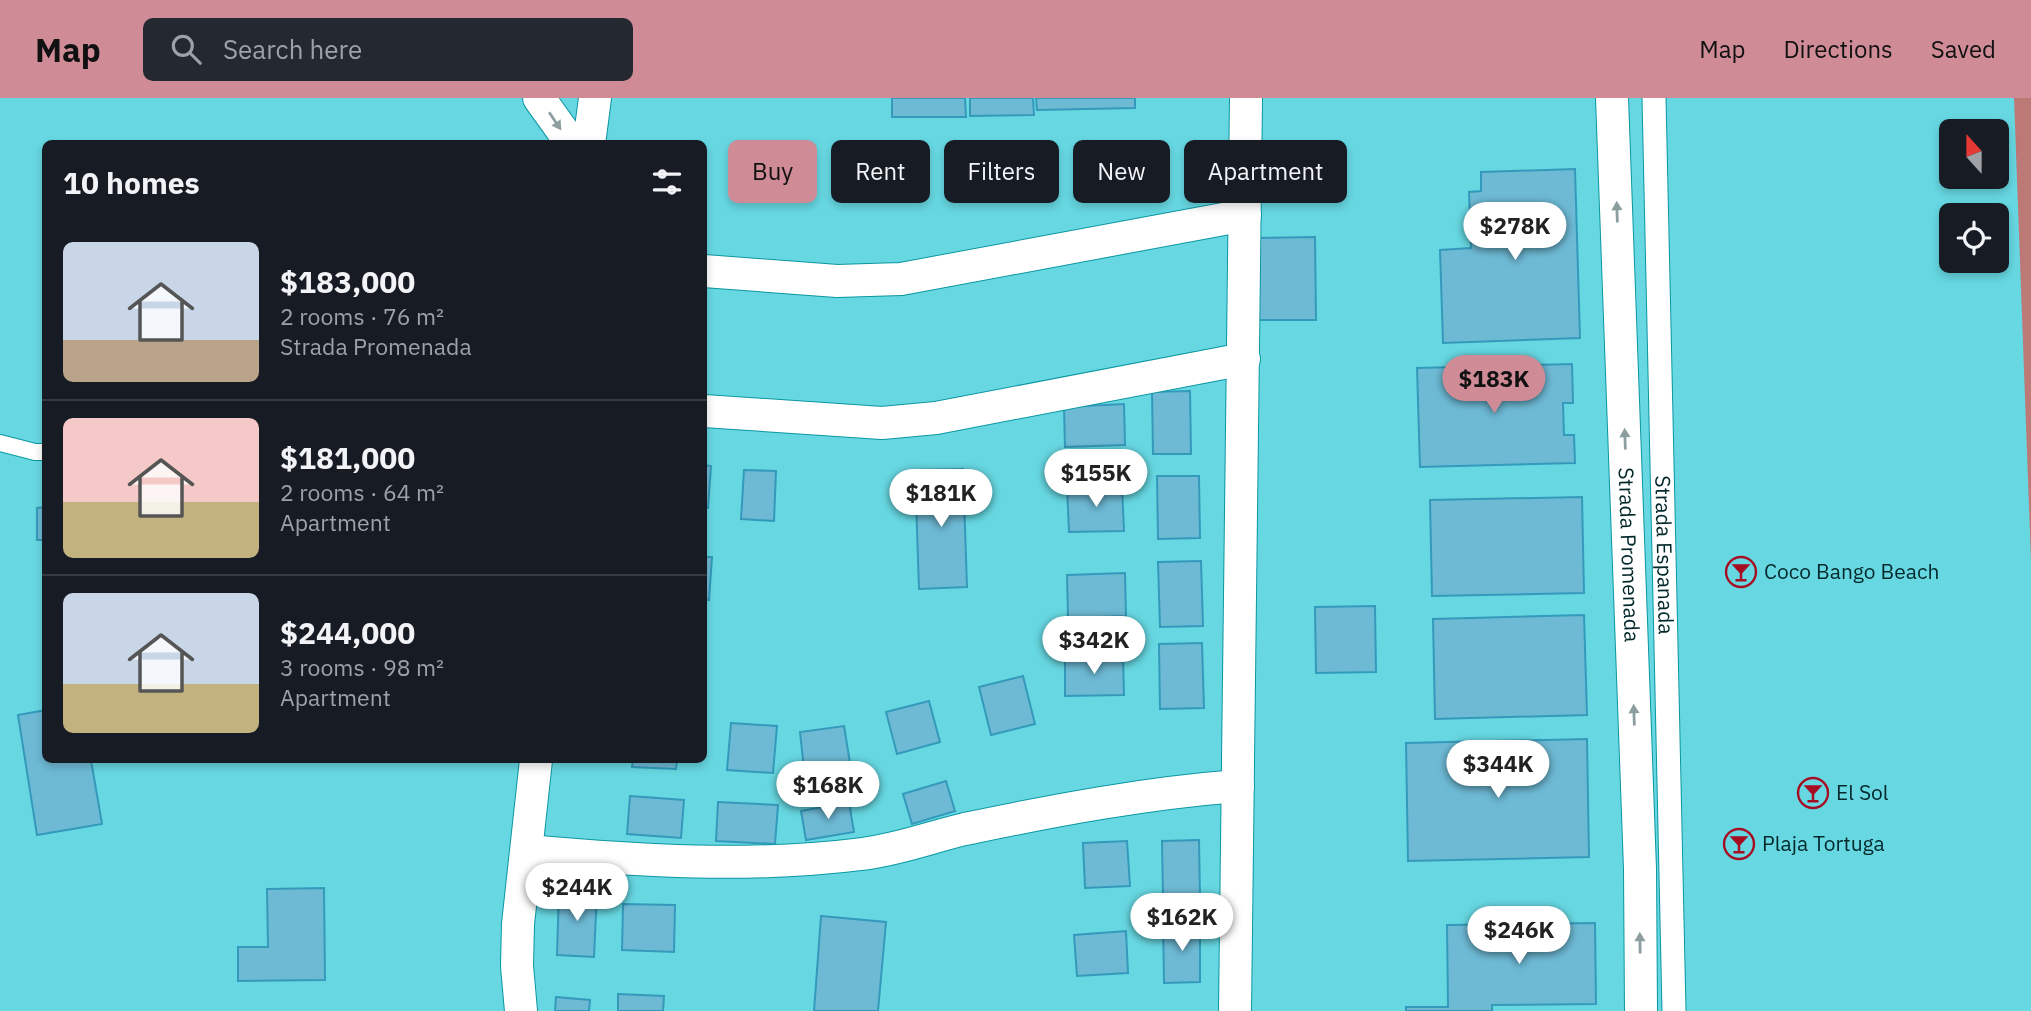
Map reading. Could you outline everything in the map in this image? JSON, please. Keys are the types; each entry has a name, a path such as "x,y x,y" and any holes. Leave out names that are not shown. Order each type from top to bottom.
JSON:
{"street":[{"path":"539,98 569,140"},
{"path":"590,140 595,98"},
{"path":"1235,1011 1246,98"},
{"name":"Strada Promenada","path":"1612,98 1639,855 1641,1011"},
{"name":"Strada Espanada","path":"1654,98 1674,1011"},
{"path":"707,271 837,281 901,279 1245,215"},
{"path":"707,411 882,423 936,418 1244,359"},
{"path":"521,1011 517,966 518,923 536,763"},
{"path":"528,851 634,860 783,862 865,854 1058,810 1154,795 1238,786"}],"lane":[{"path":"0,443 42,452"}],"shaded area":[{"path":"2014,98 2031,98 2031,561"}],"building":[{"path":"892,98 965,98 966,117 892,117"},
{"path":"970,98 1033,98 1034,115 970,116"},
{"path":"1036,98 1135,98 1135,108 1037,110"},
{"path":"1575,169 1580,338 1443,343 1440,250 1471,248 1469,192 1481,191 1481,172"},
{"path":"1315,237 1316,320 1252,320 1252,238"},
{"path":"1572,364 1573,403 1563,403 1564,435 1574,435 1575,463 1420,467 1417,368"},
{"path":"1190,391 1191,454 1153,454 1152,392"},
{"path":"1124,404 1125,445 1065,447 1064,407"},
{"path":"707,465 711,466 707,508"},
{"path":"963,469 967,587 919,589 915,470"},
{"path":"744,470 776,471 774,521 741,519"},
{"path":"1157,476 1199,476 1200,538 1158,539"},
{"path":"1122,486 1124,531 1069,532 1067,487"},
{"path":"1582,497 1584,593 1432,596 1430,500"},
{"path":"42,507 42,540 37,540 37,508"},
{"path":"707,557 712,557 709,600"},
{"path":"1201,561 1203,626 1160,627 1158,562"},
{"path":"1125,573 1126,616 1068,618 1067,575"},
{"path":"1375,606 1376,672 1316,673 1315,607"},
{"path":"1584,615 1587,715 1435,719 1433,619"},
{"path":"1202,643 1204,708 1160,709 1159,644"},
{"path":"1123,656 1124,695 1065,696 1065,658"},
{"path":"1023,676 1035,724 991,735 979,687"},
{"path":"929,701 940,742 897,754 886,712"},
{"path":"42,711 42,763 92,763 102,824 37,835 18,715"},
{"path":"731,723 777,726 773,773 727,770"},
{"path":"844,726 850,763 804,769 800,732"},
{"path":"1587,739 1589,857 1408,861 1406,743"},
{"path":"633,763 677,763 676,769 632,767"},
{"path":"946,781 955,811 912,824 903,794"},
{"path":"630,796 684,800 681,838 627,834"},
{"path":"718,802 778,805 775,844 716,841"},
{"path":"849,802 854,832 806,840 801,811"},
{"path":"1199,840 1200,897 1163,898 1162,841"},
{"path":"1127,841 1130,886 1085,888 1083,843"},
{"path":"324,888 325,980 238,981 238,947 268,947 267,889"},
{"path":"559,890 597,892 594,957 557,955"},
{"path":"623,904 675,905 674,952 622,950"},
{"path":"821,916 886,922 878,1011 814,1011"},
{"path":"1163,923 1200,923 1200,982 1164,983"},
{"path":"1595,923 1596,1004 1492,1005 1492,1011 1406,1011 1406,1007 1448,1007 1447,925"},
{"path":"1126,931 1128,973 1077,976 1074,935"},
{"path":"618,994 664,996 663,1011 618,1011"},
{"path":"556,997 590,1000 589,1011 555,1011"}],"place":[{"name":"Coco Bango Beach","path":"1741,572"},
{"name":"El Sol","path":"1813,793"},
{"name":"Plaja Tortuga","path":"1739,844"}]}
